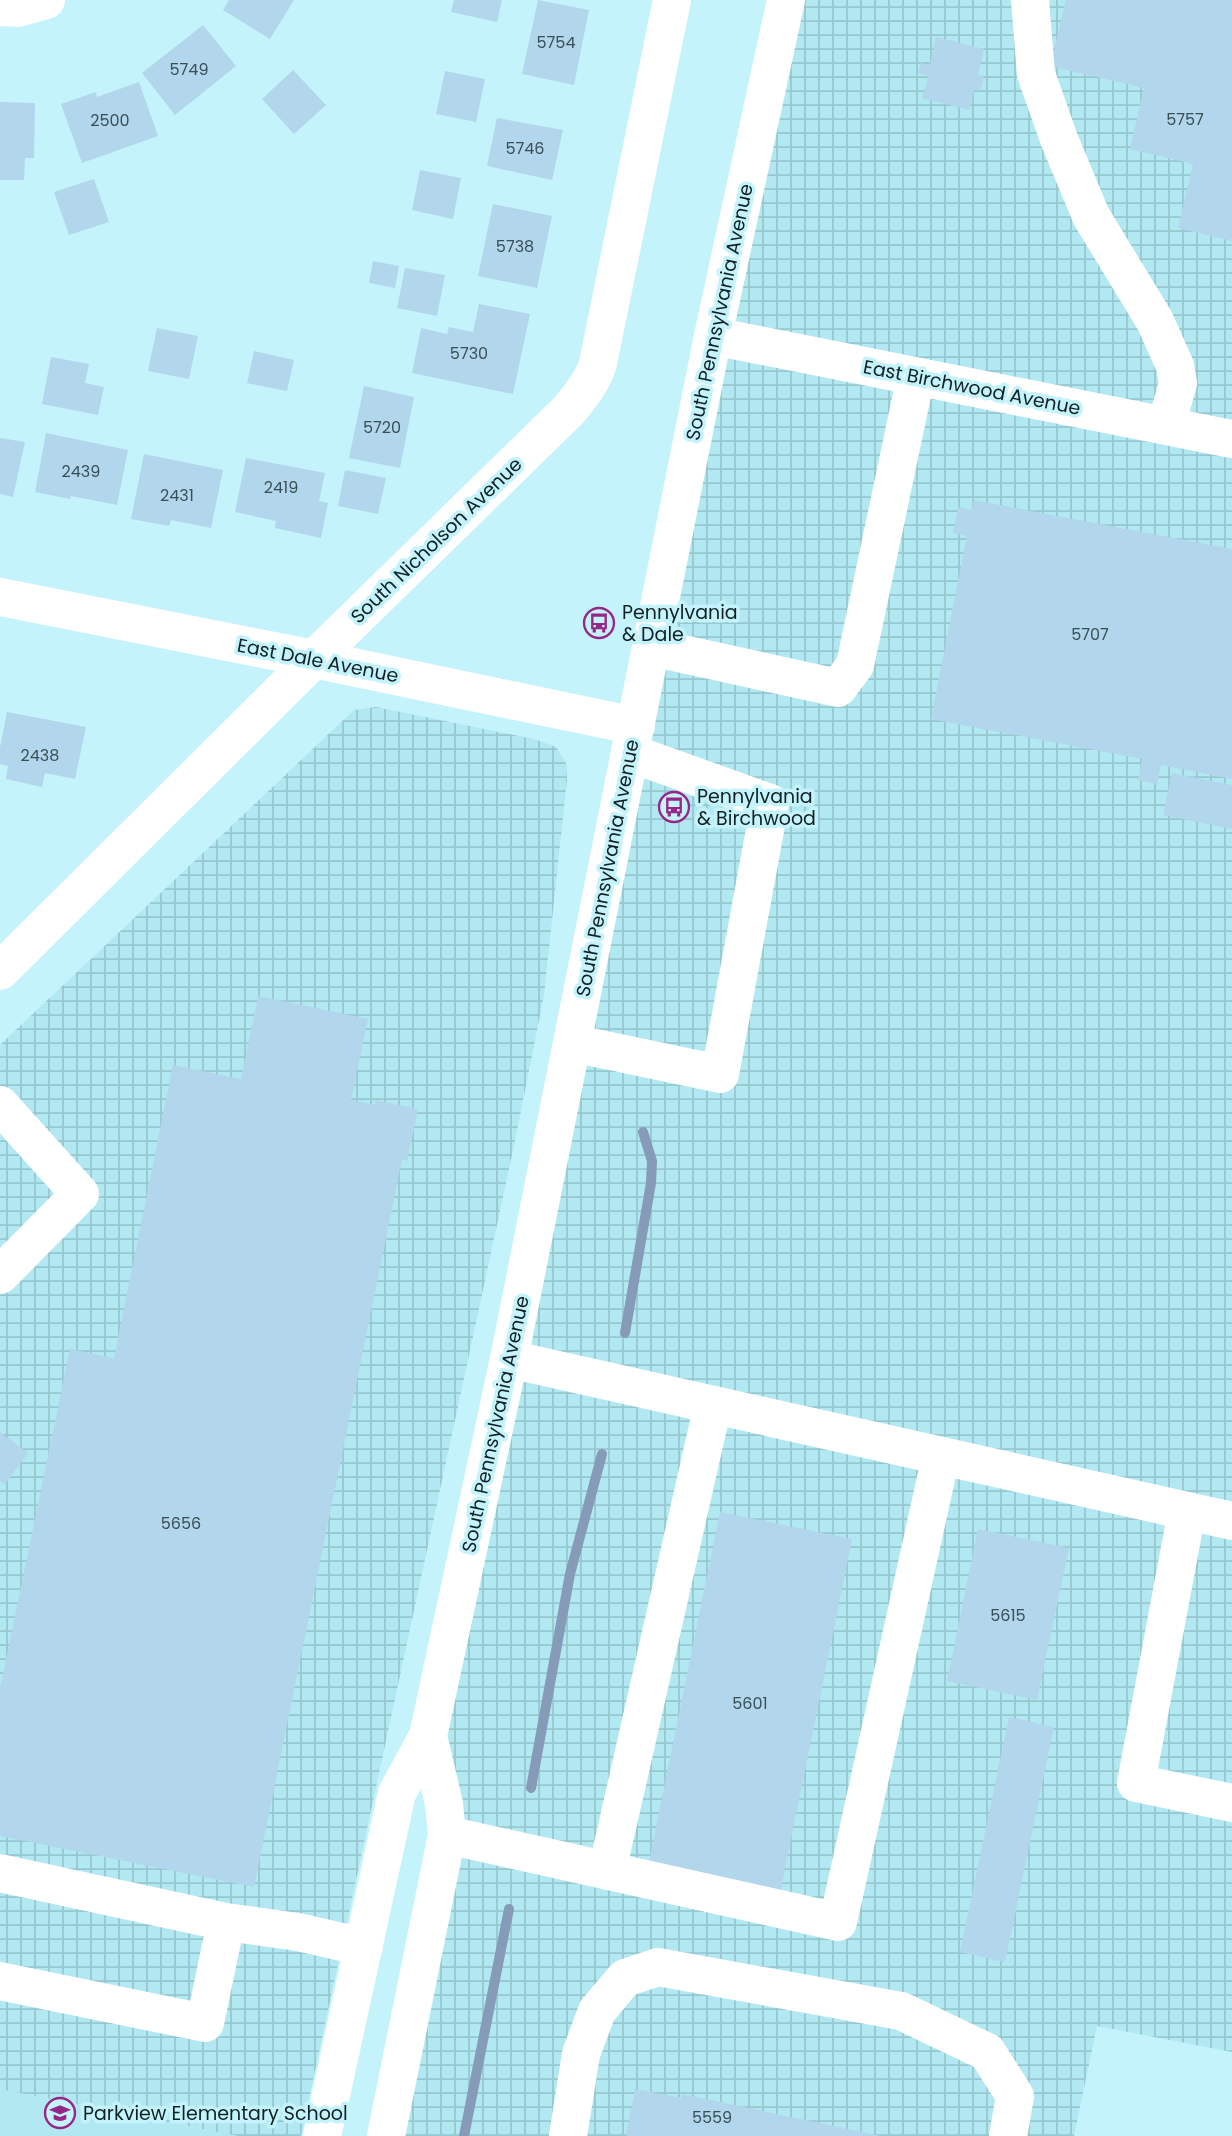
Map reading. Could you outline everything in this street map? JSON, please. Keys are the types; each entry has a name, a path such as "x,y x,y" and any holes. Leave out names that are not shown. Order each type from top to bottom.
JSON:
{"main road":[{"path":"0,7 18,8 46,0"},
{"name":"South Nicholson Avenue","path":"0,971 569,410 595,375 673,0"},
{"name":"South Pennsylvania Avenue","path":"322,2136 397,1794 428,1736 509,1359 713,336 786,0"},
{"path":"1030,0 1036,74 1059,139 1091,216 1155,321 1175,366 1178,383 1167,426"},
{"name":"East Birchwood Avenue","path":"713,336 1232,439"},
{"path":"651,647 838,688 855,665 916,376"},
{"name":"East Dale Avenue","path":"0,597 314,659 633,740 770,803 720,1074 572,1042"},
{"path":"0,1105 80,1194 0,1275"},
{"path":"509,1359 1232,1521"},
{"path":"607,1871 713,1405"},
{"path":"447,1835 838,1922 941,1456"},
{"path":"1187,1511 1136,1783 1232,1803"},
{"name":"South Pennsylvania Avenue","path":"386,2136 447,1835 444,1804 428,1736"},
{"path":"0,1873 226,1922 298,1932 364,1947"},
{"path":"0,1981 205,2023 226,1922"},
{"path":"568,2136 581,2054 597,2011 625,1978 658,1967 901,2011 987,2052 1015,2096 1008,2136"}],"shaded area":[{"path":"784,0 1232,0 1232,2052 1097,2026 1074,2136 379,2136 430,1830 428,1736"},
{"path":"376,707 534,739 556,747 566,763 567,780 544,995 301,2136 238,2136 0,2089 0,1045 354,710"},
{"name":"Parkview Elementary School","path":"0,2089 238,2136 0,2136"}],"building":[{"path":"229,0 294,0 270,39 223,10"},
{"path":"454,0 502,0 497,22 451,12"},
{"path":"538,0 589,10 574,85 522,74"},
{"path":"1066,0 1232,0 1232,241 1178,228 1193,164 1130,149 1144,88 1050,66"},
{"path":"203,25 236,66 175,115 142,73"},
{"path":"936,37 984,49 978,75 984,76 980,91 974,90 969,110 922,98 929,76 918,73 921,63 930,65"},
{"path":"293,70 326,105 294,134 262,99"},
{"path":"445,71 485,79 476,122 436,114"},
{"path":"139,82 158,136 82,163 61,104 96,92 97,97"},
{"path":"0,102 35,103 34,158 25,158 24,180 0,180"},
{"path":"497,118 563,130 552,180 487,166"},
{"path":"420,170 461,178 453,219 412,210"},
{"path":"94,179 109,222 69,235 54,192"},
{"path":"493,204 552,216 537,288 478,276"},
{"path":"373,261 399,266 395,288 369,283"},
{"path":"405,268 445,275 437,316 397,308"},
{"path":"479,304 530,314 513,394 412,373 421,328 447,334 449,327 473,332"},
{"path":"157,328 198,336 189,379 148,371"},
{"path":"254,351 294,360 287,391 247,383"},
{"path":"51,357 89,364 85,383 104,387 98,415 42,404"},
{"path":"364,386 414,397 400,468 349,458"},
{"path":"46,433 128,450 117,505 35,492"},
{"path":"0,438 25,442 13,497 0,494"},
{"path":"144,454 223,470 211,528 171,520 169,526 131,519"},
{"path":"246,458 325,473 319,501 328,503 321,538 275,528 276,521 235,512"},
{"path":"345,470 386,478 378,514 338,506"},
{"path":"973,500 1232,549 1232,779 1161,765 1157,784 1138,780 1142,759 931,719 967,536 953,533 958,507 972,510"},
{"path":"7,712 86,727 75,779 45,773 42,787 6,779 8,766 0,764 0,747"},
{"path":"1172,773 1232,785 1232,829 1163,815"},
{"path":"258,996 368,1019 351,1100 375,1105 375,1100 418,1109 407,1161 402,1159 254,1887 0,1836 0,1689 70,1349 114,1358 173,1065 241,1079"},
{"path":"0,1432 28,1453 5,1484 0,1481"},
{"path":"720,1512 852,1539 780,1894 648,1867"},
{"path":"978,1529 1069,1548 1037,1700 947,1681"},
{"path":"1009,1717 1054,1727 1005,1962 960,1952"},
{"path":"635,2089 681,2098 682,2094 881,2136 626,2136"}],"waterway":[{"path":"625,1333 651,1183 652,1161 643,1132"},
{"path":"531,1788 570,1574 602,1454"},
{"path":"464,2136 509,1909"}],"place":[{"name":"Pennylvania & Dale","path":"599,623"},
{"name":"Pennylvania & Birchwood","path":"674,807"},
{"name":"Parkview Elementary School","path":"60,2113"}]}
